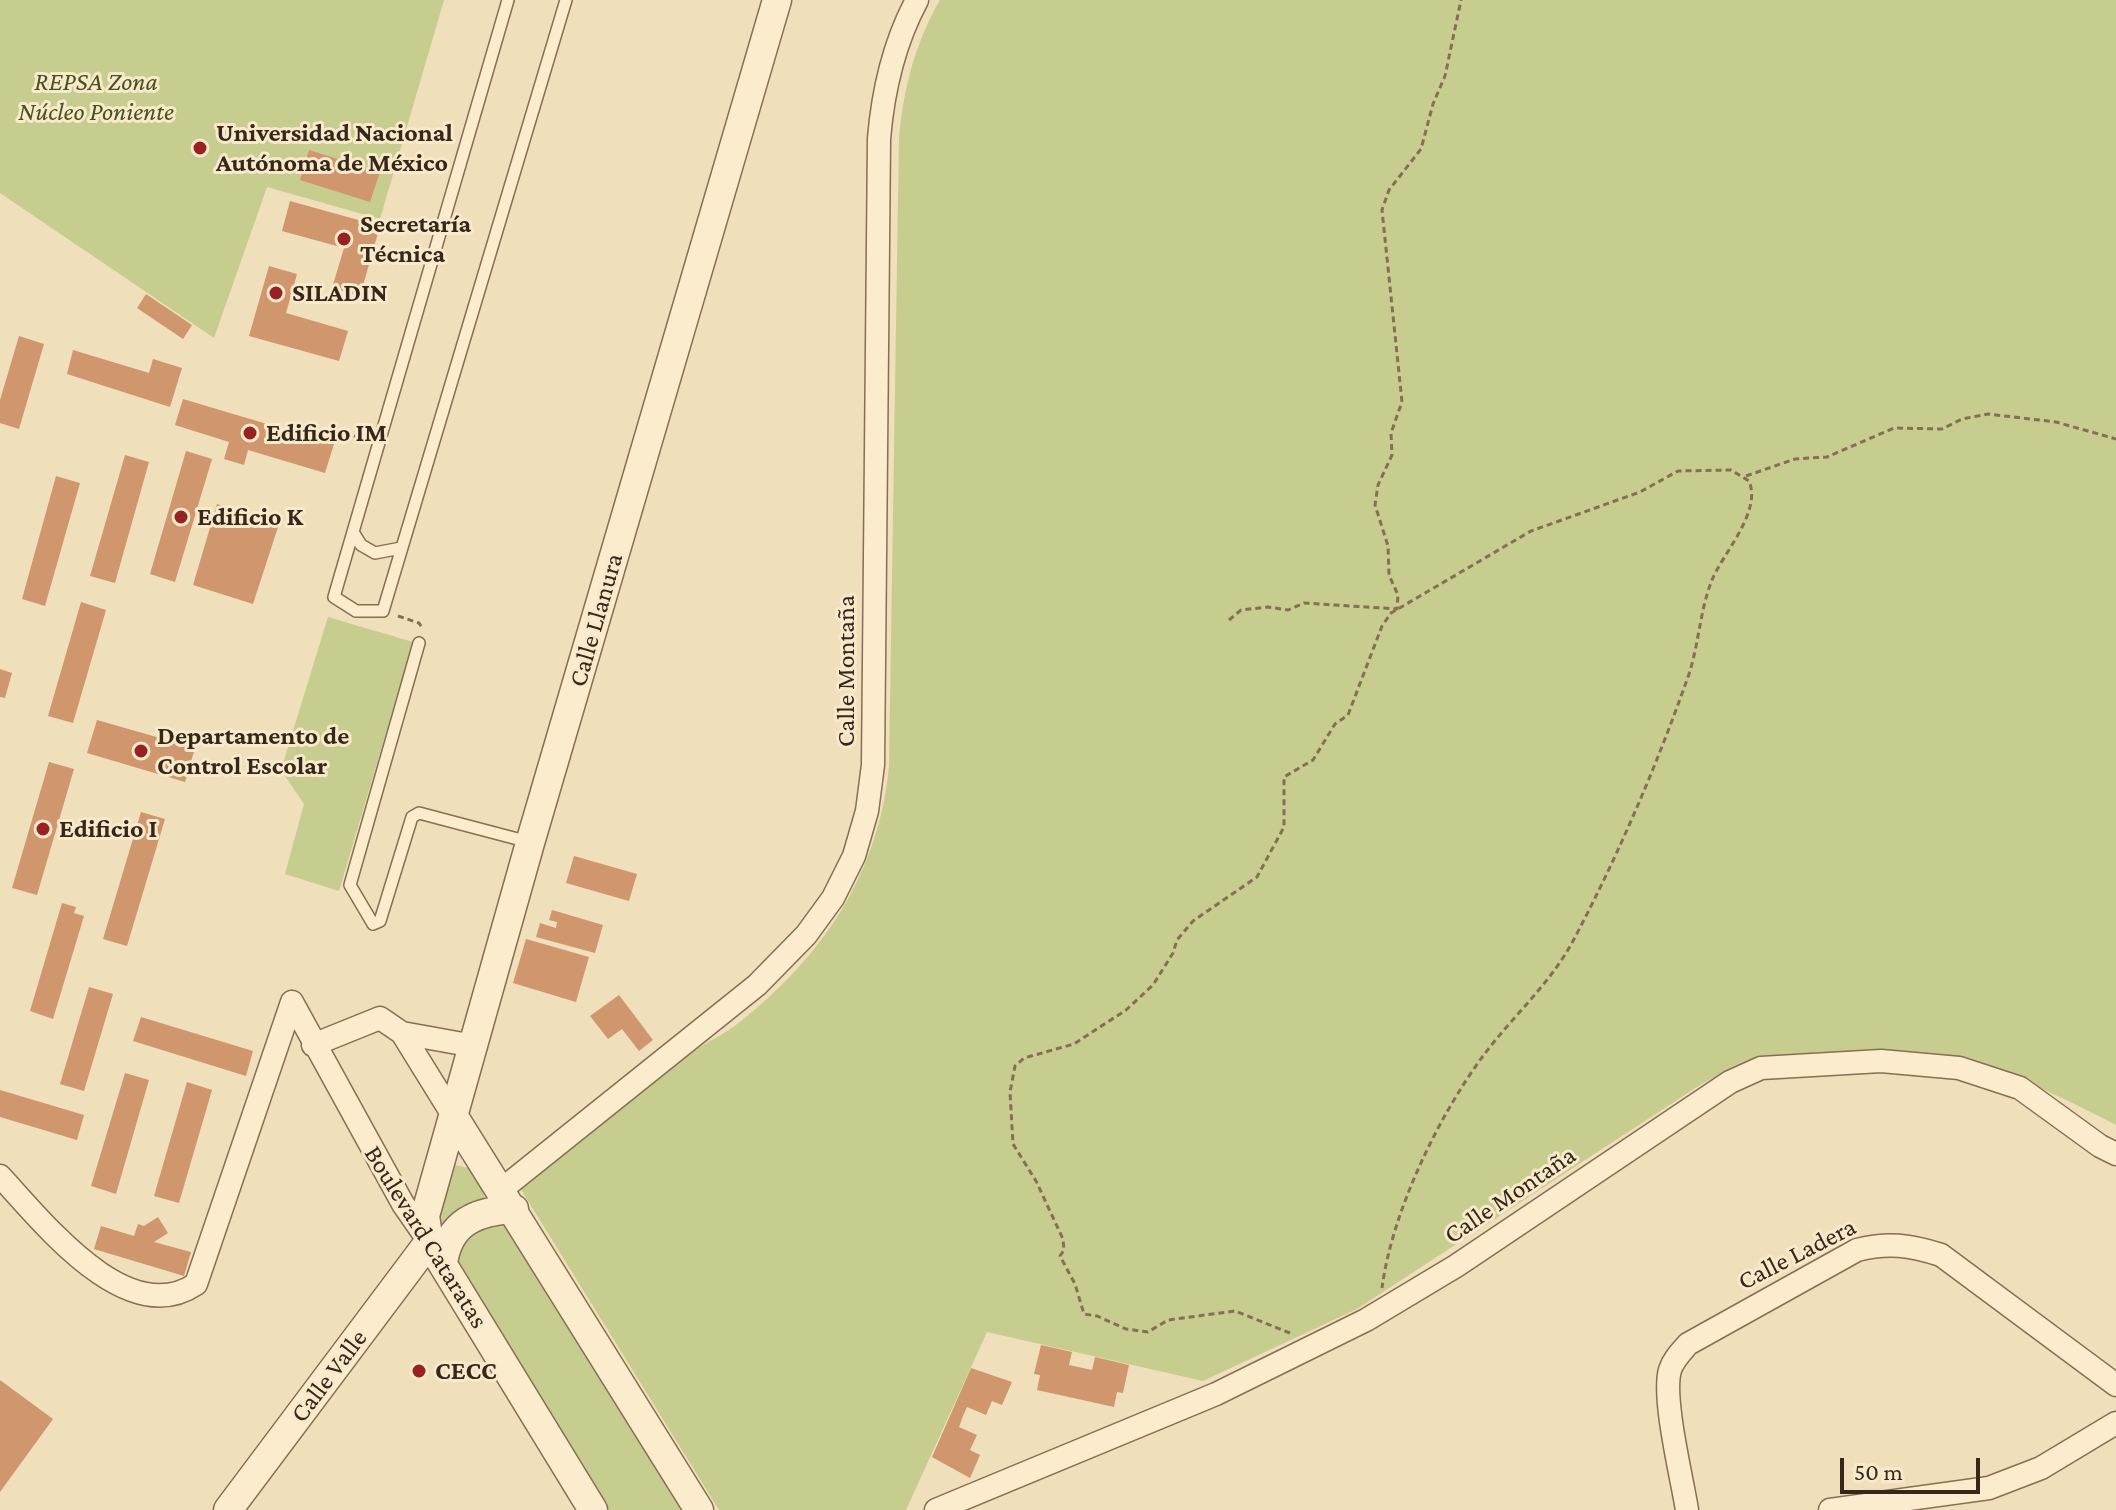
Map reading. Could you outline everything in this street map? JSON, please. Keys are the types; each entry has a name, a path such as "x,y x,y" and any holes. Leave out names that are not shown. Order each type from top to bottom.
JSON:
{"street":[{"name":"Calle Llanura","path":"436,1253 425,1216 430,1194 777,0"},
{"name":"Calle Montaña","path":"507,1200 774,969 833,898 862,834 873,765 879,139 888,75 917,0"},
{"name":"Boulevard Cataratas","path":"0,1176 65,1247 107,1279 160,1297 182,1293 196,1284 292,1002 403,1204 593,1510"},
{"path":"313,1045 380,1018 402,1033 699,1510"},
{"path":"402,1033 474,1046"},
{"name":"Calle Montaña","path":"936,1510 1216,1394 1329,1340 1456,1266 1730,1082 1761,1068 1907,1061 1959,1068 2020,1088 2100,1146 2116,1154"},
{"name":"Calle Valle","path":"228,1510 453,1233 469,1218 507,1200"},
{"name":"Calle Ladera","path":"1687,1510 1668,1391 1675,1359 1688,1344 1857,1250 1886,1243 1914,1246 1941,1255 2116,1385"},
{"path":"1830,1510 1989,1488 2041,1468 2116,1423"}],"lane":[{"path":"508,0 334,597 356,611 383,611 566,0"},
{"path":"353,532 361,545 375,553 401,548"},
{"path":"419,643 350,885 373,924 380,921 412,817 419,813 530,843"}],"path":[{"path":"1397,609 1398,595 1390,582 1388,546 1375,505 1378,485 1392,455 1391,433 1402,402 1382,210 1389,190 1421,149 1433,104 1445,76 1461,0"},
{"path":"1746,476 1795,459 1827,457 1894,428 1942,429 1962,419 1988,414 2056,422 2116,439"},
{"path":"1297,1336 1235,1311 1168,1320 1148,1332 1126,1329 1084,1314 1075,1284 1060,1256 1064,1250 1063,1239 1036,1181 1013,1144 1010,1108 1012,1072 1024,1058 1074,1044 1126,1010 1153,985 1173,953 1177,940 1193,921 1257,877 1284,827 1284,777 1313,760 1335,724 1348,715 1382,626 1397,609 1531,531 1640,492 1678,471 1731,470 1746,476 1752,486 1752,498 1736,541 1710,584 1688,675 1639,802 1571,944 1482,1057 1429,1146 1387,1260 1381,1295"},
{"path":"1229,620 1241,610 1268,607 1288,610 1304,603 1397,609"},
{"path":"383,611 419,623 423,630 419,643"}],"green space":[{"name":"Universidad Nacional Autónoma de México","path":"0,0 444,0 380,219 267,187 214,338 0,193"},
{"path":"940,0 2116,0 2116,1125 2003,1073 1932,1056 1853,1052 1750,1064 1697,1087 1357,1309 1203,1381 987,1332 906,1510 719,1510 520,1188 671,1069 734,1026 770,996 821,940 842,909 873,842 889,766 899,139 912,67"},
{"path":"328,617 413,642 339,891 285,874 304,804 281,770"},
{"path":"451,1164 472,1169 482,1185 484,1197 483,1202 442,1226 437,1225"},
{"path":"503,1213 685,1510 605,1510 451,1251 457,1241"}],"building":[{"path":"309,150 380,172 370,202 300,180"},
{"name":"Secretaría Técnica","path":"290,201 380,226 360,296 332,288 344,248 282,231"},
{"name":"SILADIN","path":"269,266 297,274 286,313 348,331 339,361 249,336"},
{"path":"146,294 192,325 183,339 137,308"},
{"path":"19,336 44,344 19,429 0,423 0,400"},
{"path":"73,350 149,373 153,359 182,368 170,407 67,374"},
{"name":"Edificio IM","path":"183,399 334,444 325,473 248,450 244,465 224,459 229,442 175,425"},
{"name":"Edificio K","path":"186,451 212,459 175,582 150,574"},
{"path":"125,455 149,462 115,583 90,576"},
{"path":"56,476 80,483 45,606 22,599"},
{"path":"217,504 279,524 253,604 193,585"},
{"path":"81,602 106,610 73,723 48,716"},
{"path":"0,669 12,673 5,698 0,697"},
{"name":"Departamento de Control Escolar","path":"97,720 195,748 185,782 87,753"},
{"name":"Edificio I","path":"49,762 74,769 37,895 12,888"},
{"path":"141,812 165,819 127,946 103,939"},
{"path":"574,856 637,874 629,901 566,883"},
{"path":"62,903 76,907 74,913 84,916 53,1019 30,1011"},
{"path":"552,910 603,925 595,953 536,937 540,923 556,928 557,922 549,920"},
{"path":"526,939 589,957 576,1002 513,983"},
{"path":"89,987 113,994 84,1091 60,1084"},
{"path":"619,995 653,1040 639,1051 622,1029 608,1039 590,1016"},
{"path":"141,1017 253,1051 246,1076 133,1041"},
{"path":"125,1073 149,1080 116,1194 91,1186"},
{"path":"187,1082 212,1090 179,1203 154,1196"},
{"path":"0,1090 84,1115 77,1140 0,1117"},
{"path":"158,1217 168,1233 154,1242 191,1252 184,1276 94,1249 101,1226 134,1236 138,1224 144,1226"},
{"path":"1041,1345 1072,1352 1069,1365 1092,1370 1095,1357 1129,1365 1123,1393 1117,1392 1114,1407 1037,1390 1040,1375 1034,1374"},
{"path":"971,1368 1012,1382 1002,1405 992,1401 986,1415 967,1407 963,1416 959,1427 977,1435 970,1450 980,1455 970,1478 932,1457"},
{"path":"0,1380 53,1419 0,1492"}],"place":[{"name":"Universidad Nacional Autónoma de México","path":"200,148"},
{"name":"Secretaría Técnica","path":"344,239"},
{"name":"SILADIN","path":"276,293"},
{"name":"Edificio IM","path":"250,433"},
{"name":"Edificio K","path":"181,517"},
{"name":"Departamento de Control Escolar","path":"141,751"},
{"name":"Edificio I","path":"43,829"},
{"name":"CECC","path":"419,1371"}],"park label":[{"name":"REPSA Zona Núcleo Poniente","path":"96,97"}]}
